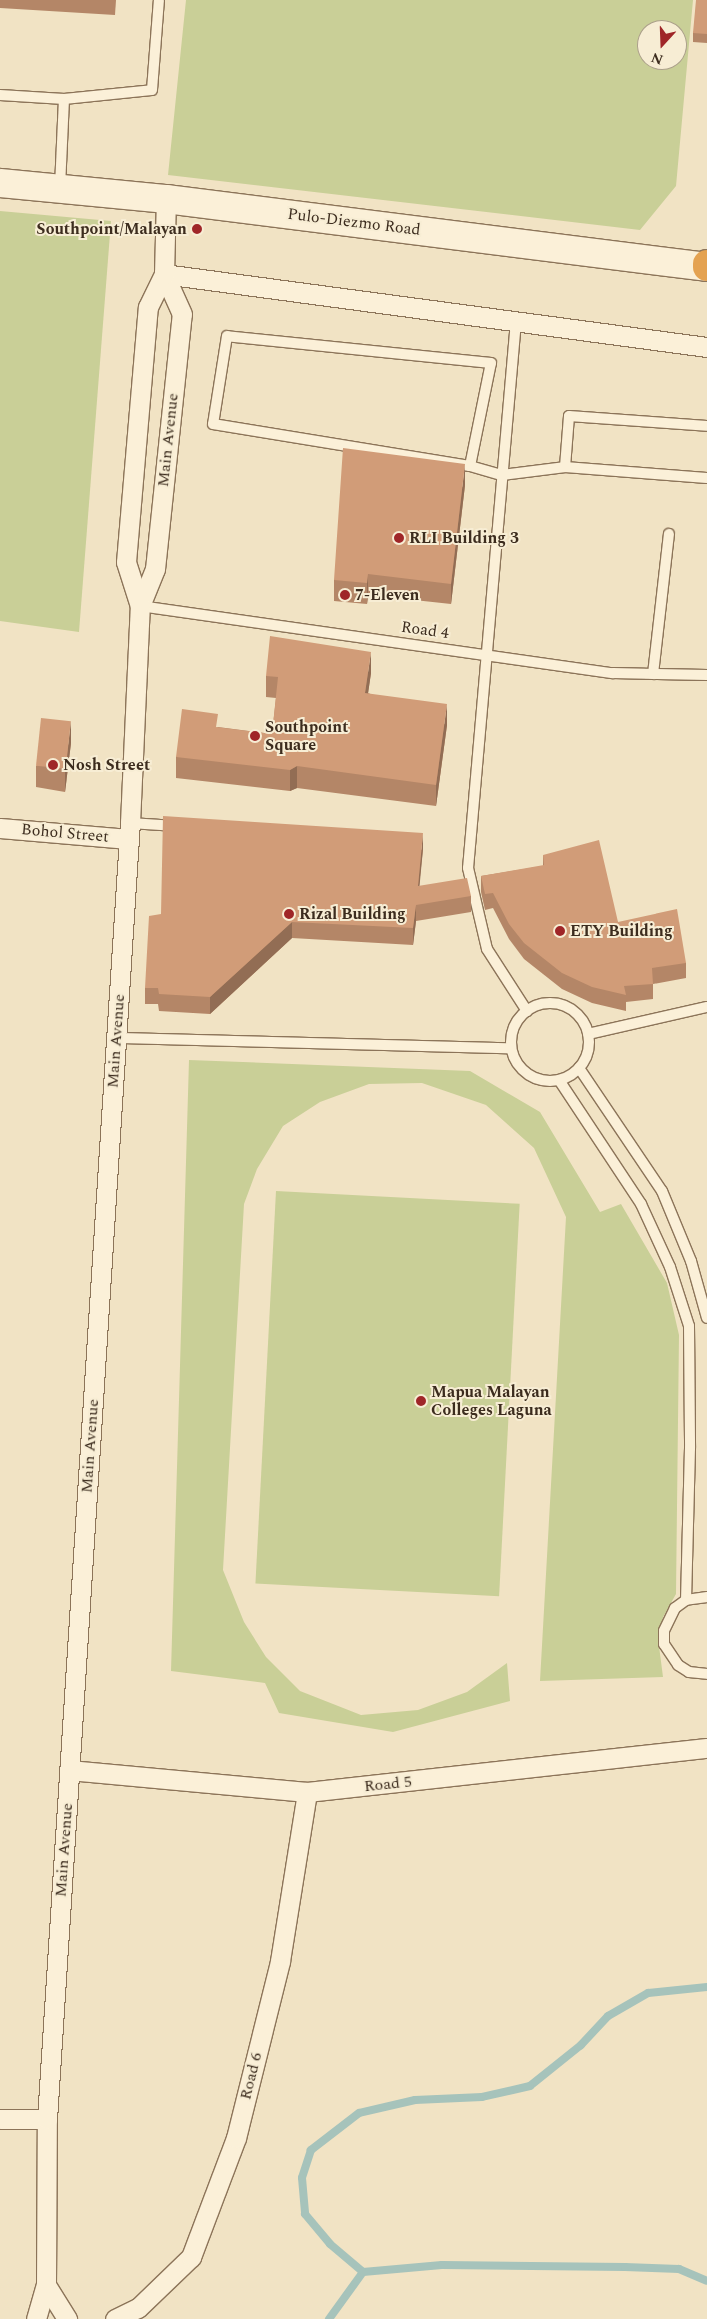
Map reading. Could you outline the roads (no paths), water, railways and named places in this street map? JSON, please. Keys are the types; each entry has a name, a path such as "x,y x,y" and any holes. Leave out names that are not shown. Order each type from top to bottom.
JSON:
{"main road":[{"name":"Pulo-Diezmo Road","path":"0,182 166,198 707,266"}],"street":[{"name":"Main Avenue","path":"140,606 126,562 148,308 164,274 166,198"},
{"name":"Main Avenue","path":"46,2285 47,2119 130,831 140,606 155,569 182,314 164,274"},
{"path":"164,274 707,347"},
{"name":"Bohol Street","path":"0,828 130,831"},
{"name":"Road 5","path":"69,1770 307,1792 707,1748"},
{"name":"Road 6","path":"111,2319 115,2319 138,2308 191,2257 236,2138 280,1961 307,1792"},
{"path":"0,2118 47,2119"},
{"path":"36,2319 46,2285"},
{"path":"46,2285 66,2319"}],"lane":[{"path":"0,96 64,99 152,90 159,0"},
{"path":"60,187 64,99"},
{"path":"516,321 468,868 487,949 527,1010"},
{"path":"470,466 491,362 227,336 213,424 470,466 502,475 564,467 707,478"},
{"path":"564,467 569,416 707,426"},
{"path":"653,674 669,534"},
{"name":"Road 4","path":"140,606 487,653 613,673 707,675"},
{"path":"130,831 189,827"},
{"path":"539,1005 564,1006 575,1012 588,1034 586,1058 579,1068 559,1080 533,1078 515,1060 511,1048 514,1027 527,1010 539,1005"},
{"path":"588,1034 707,1007"},
{"path":"117,1038 511,1048"},
{"path":"579,1068 662,1191 691,1261 707,1318"},
{"path":"559,1080 641,1204 670,1267 689,1326 690,1448 686,1600"},
{"path":"707,1597 686,1600 668,1619 664,1644 678,1665 689,1672 707,1674"}],"waterway":[{"path":"707,1987 648,1993 608,2016 581,2045 530,2086 482,2097 415,2100 359,2113 311,2150 302,2178 305,2214 330,2244 363,2272 442,2265 625,2267 679,2269 707,2281"},
{"path":"329,2319 363,2272"}],"place":[{"name":"Southpoint/Malayan","path":"197,229"},
{"name":"RLI Building 3","path":"399,538"},
{"name":"7-Eleven","path":"345,595"},
{"name":"Southpoint Square","path":"255,736"},
{"name":"Nosh Street","path":"53,765"},
{"name":"Rizal Building","path":"289,914"},
{"name":"ETY Building","path":"560,931"},
{"name":"Mapua Malayan Colleges Laguna","path":"421,1401"}]}
